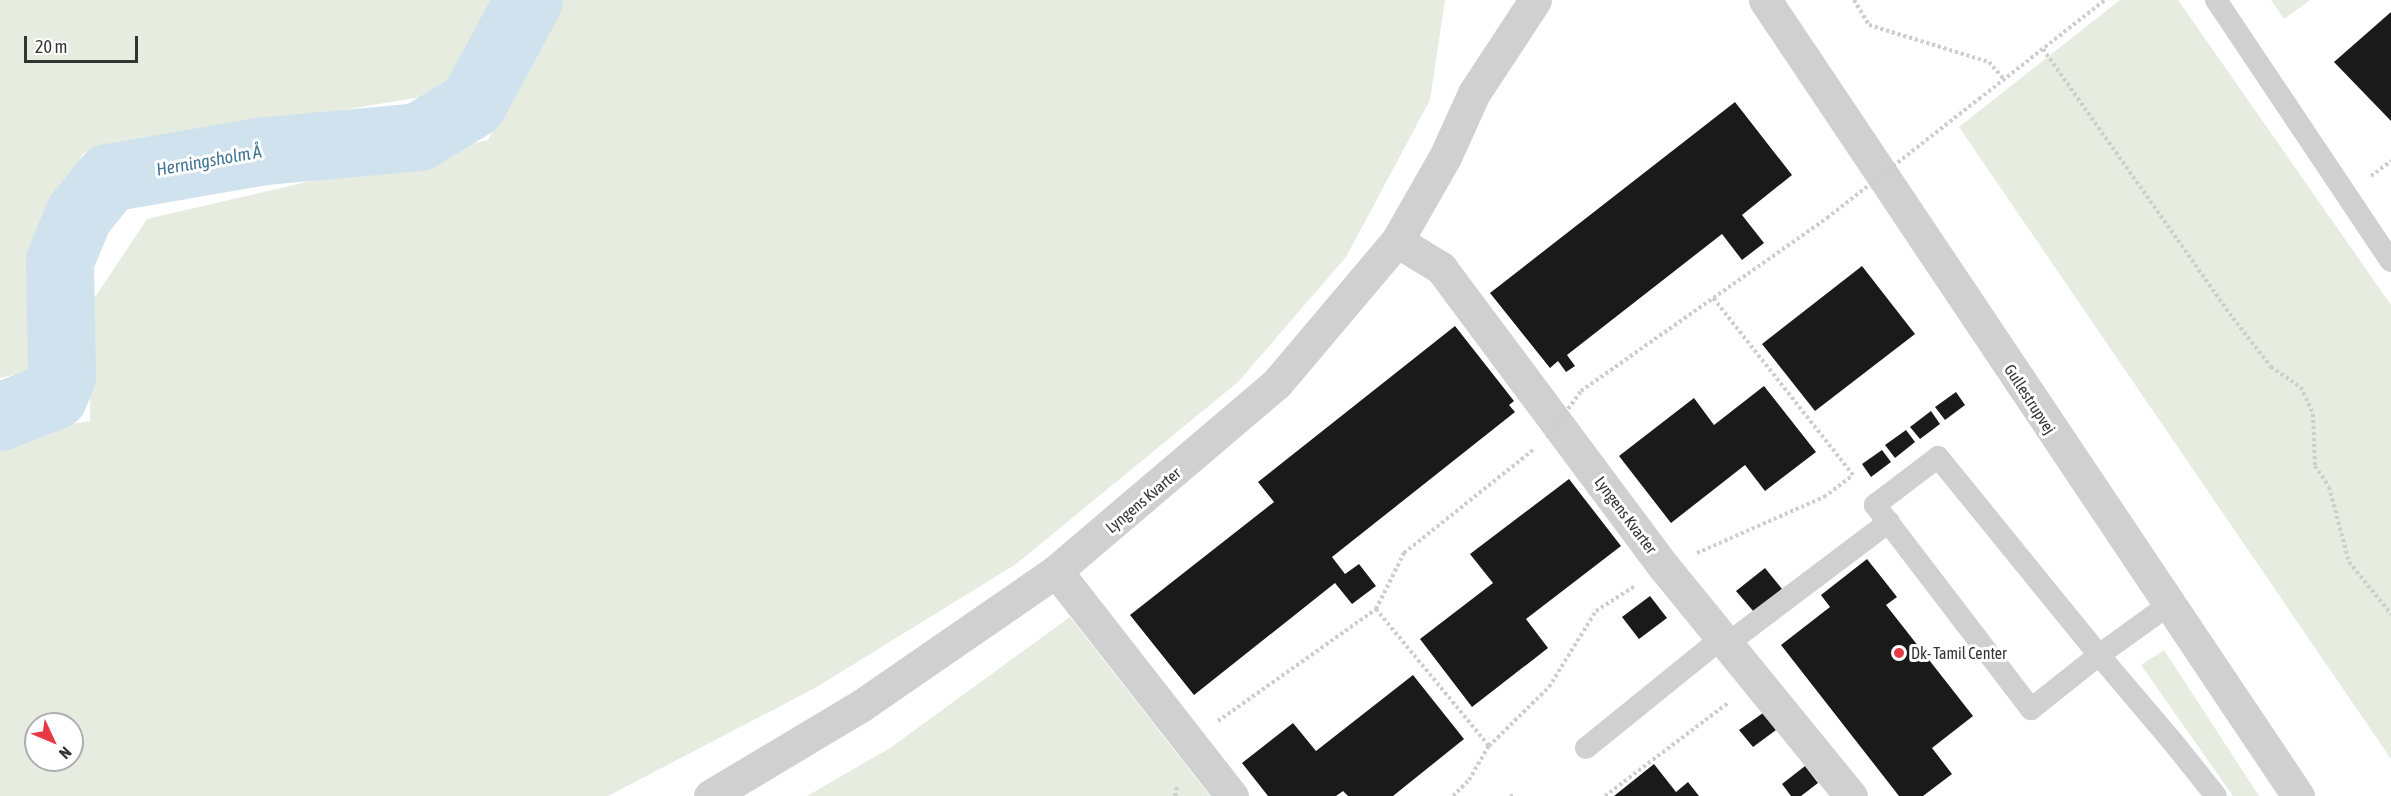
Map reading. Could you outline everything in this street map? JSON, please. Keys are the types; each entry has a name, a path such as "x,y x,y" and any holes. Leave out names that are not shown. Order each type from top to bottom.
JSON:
{"street":[{"name":"Lyngens Kvarter","path":"710,796 862,705 1056,571 1275,384 1397,241 1445,157 1474,93 1535,0"},
{"name":"Gullestrupvej","path":"1765,0 2168,606 2298,796"},
{"name":"Lyngens Kvarter","path":"1397,241 1441,268 1664,567 1851,796"},
{"path":"1056,571 1232,796"}],"lane":[{"path":"2216,0 2391,261"},
{"path":"2168,606 2099,655 2031,709 1875,505 1938,457 2099,655 2216,796"},
{"path":"1586,748 1724,641 1889,522"}],"path":[{"path":"1854,0 1869,25 1989,62 2004,79"},
{"path":"1175,796 1186,737 1229,716 1376,609 1404,554 1547,438 1581,391 1827,218 2105,0"},
{"path":"2043,49 2233,318 2271,367 2301,387 2313,414 2314,466 2329,487 2349,562 2391,614"},
{"path":"1376,609 1489,746"},
{"path":"1605,796 1757,681"},
{"path":"1510,796 1516,796"}],"shaded area":[{"path":"0,0 493,0 445,93 83,153 41,239 35,370 0,378"},
{"path":"559,0 1445,0 1430,100 1346,257 1238,382 1016,564 815,688 608,796 0,796 0,436 90,421 91,303 147,219 488,140"},
{"path":"2120,0 2178,0 2391,305 2391,759 1959,127"},
{"path":"2271,0 2310,0 2284,19"},
{"path":"1070,617 1210,796 807,796 890,748"},
{"path":"2164,650 2259,796 2233,796 2141,665"}],"building":[{"path":"2391,12 2391,121 2334,62"},
{"path":"1735,102 1792,175 1742,215 1764,243 1742,260 1722,234 1567,355 1575,366 1566,372 1558,361 1550,368 1490,293"},
{"path":"1862,266 1915,334 1815,411 1762,344"},
{"path":"1455,326 1514,401 1509,405 1515,412 1332,557 1345,574 1359,564 1376,586 1352,604 1335,583 1194,695 1130,615 1274,502 1258,482"},
{"path":"1764,386 1816,452 1765,491 1745,465 1671,523 1619,456 1694,398 1714,425"},
{"path":"1956,392 1965,405 1945,420 1935,407"},
{"path":"1931,411 1940,424 1920,439 1910,427"},
{"path":"1906,430 1915,442 1895,458 1885,445"},
{"path":"1882,450 1891,462 1871,477 1862,464"},
{"path":"1569,479 1621,546 1526,619 1548,648 1472,707 1420,639 1493,583 1470,554"},
{"path":"1867,559 1897,597 1886,605 1973,716 1932,748 1952,774 1923,796 1899,796 1781,645 1830,607 1821,595"},
{"path":"1765,568 1782,589 1754,612 1736,591"},
{"path":"1650,596 1667,618 1639,639 1622,617"},
{"path":"1413,675 1464,739 1393,796 1348,796 1343,791 1336,796 1268,796 1242,763 1293,723 1316,751"},
{"path":"1763,713 1776,730 1753,747 1739,730"},
{"path":"1654,764 1676,792 1688,782 1699,796 1614,796"},
{"path":"1805,766 1818,783 1801,796 1791,796 1782,784"}],"waterway":[{"name":"Herningsholm Å","path":"0,417 54,396 62,376 60,261 79,215 109,178 266,151 419,137 473,104 529,0"}],"place":[{"name":"Dk- Tamil Center","path":"1899,653"}]}
